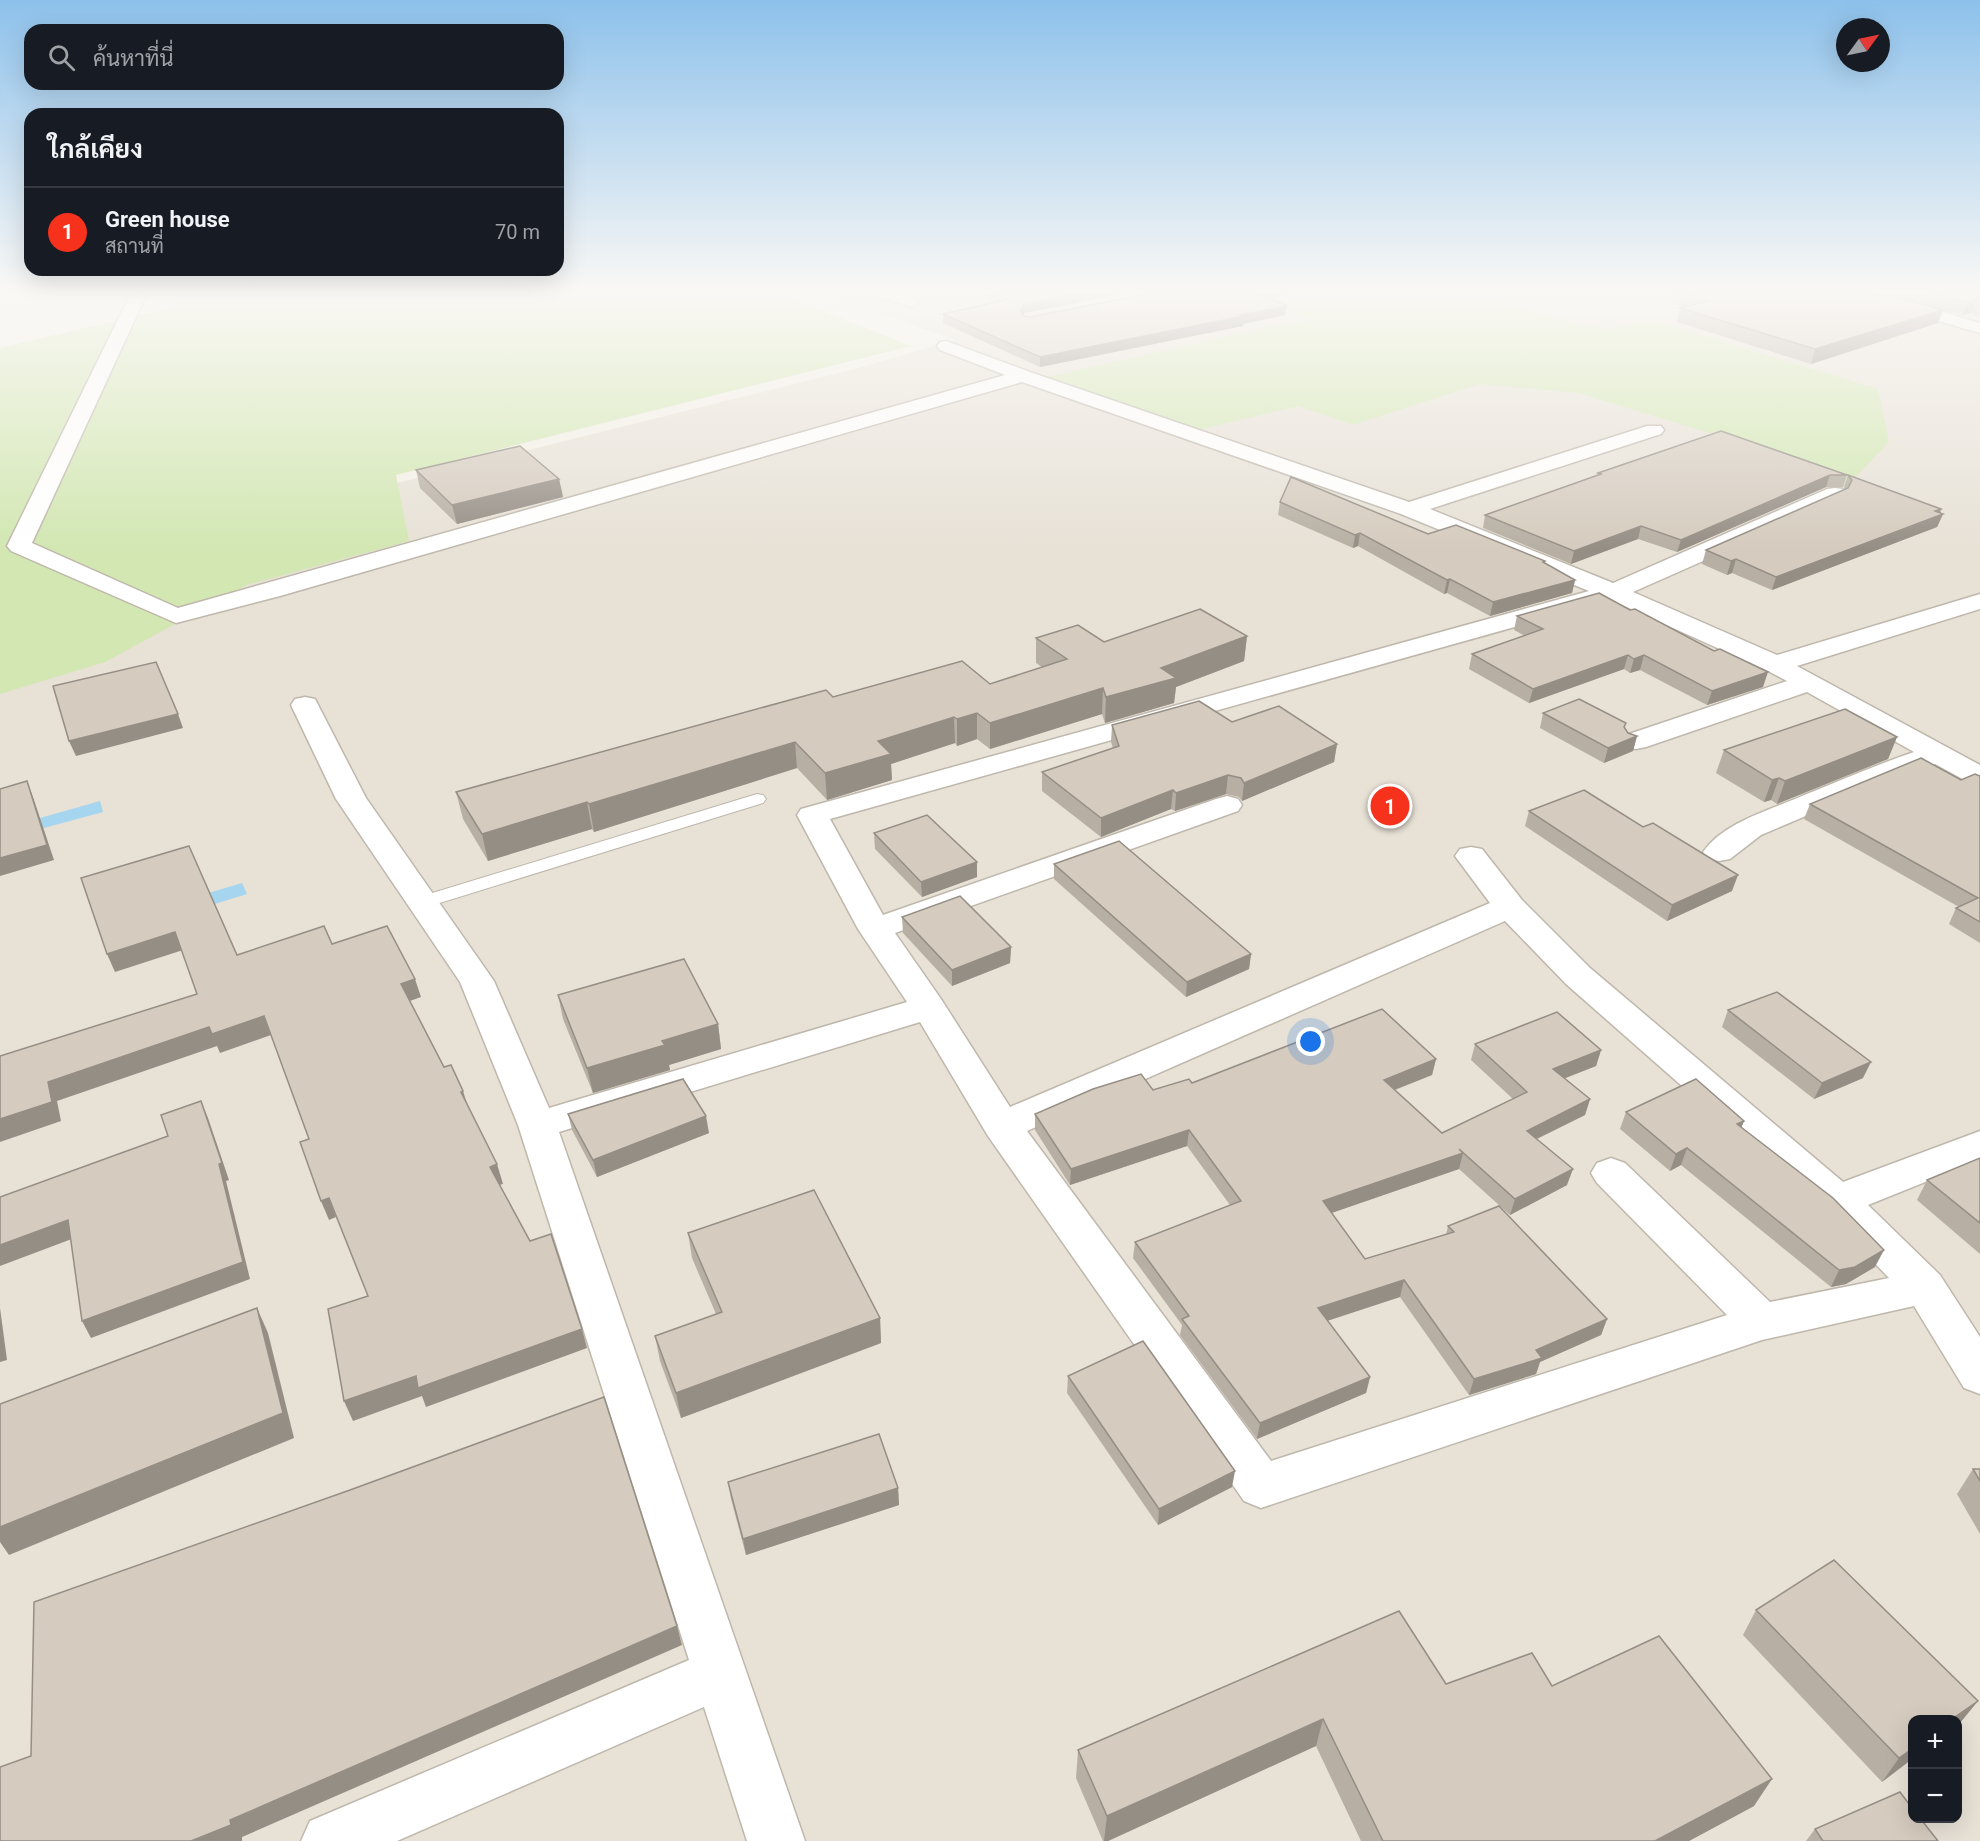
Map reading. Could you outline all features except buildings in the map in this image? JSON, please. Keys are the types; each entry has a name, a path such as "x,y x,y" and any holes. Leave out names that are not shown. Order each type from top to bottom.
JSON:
{"street":[{"path":"98,379 19,546 176,616 1013,379"},
{"path":"1031,379 1409,509 1613,592 1811,682 1980,777"},
{"path":"1409,509 1654,430"},
{"path":"1835,494 1613,592 812,815 875,929 929,1007 1002,1126 1260,1486 1762,1322 1925,1287"},
{"path":"1775,664 1980,601"},
{"path":"1636,741 1811,682"},
{"path":"305,705 351,799 477,981 537,1125 776,1841"},
{"path":"1719,852 1750,829 1887,771 1936,754"},
{"path":"875,929 1227,805"},
{"path":"1471,856 1510,907 1578,976 1838,1200 1925,1287 1980,1375"},
{"path":"1002,1126 1510,907"},
{"path":"537,1125 929,1007"},
{"path":"1838,1200 1980,1144"},
{"path":"1611,1173 1762,1322"},
{"path":"330,1841 719,1674"}],"lane":[{"path":"423,902 757,799"}],"shaded area":[{"path":"814,379 1980,379 1980,1841 0,1841 0,680 369,490"}],"green space":[{"path":"0,379 780,379 396,475 409,541 247,585 105,662 0,694"},
{"path":"1052,379 1845,379 1878,389 1889,442 1846,487 1794,459 1579,393 1479,384 1353,425 1298,406 1198,430"}],"water":[{"path":"100,801 103,812 29,832 26,822"},
{"path":"242,883 247,894 179,915 175,903"}],"place":[{"name":"Green house","path":"1390,806"}]}
